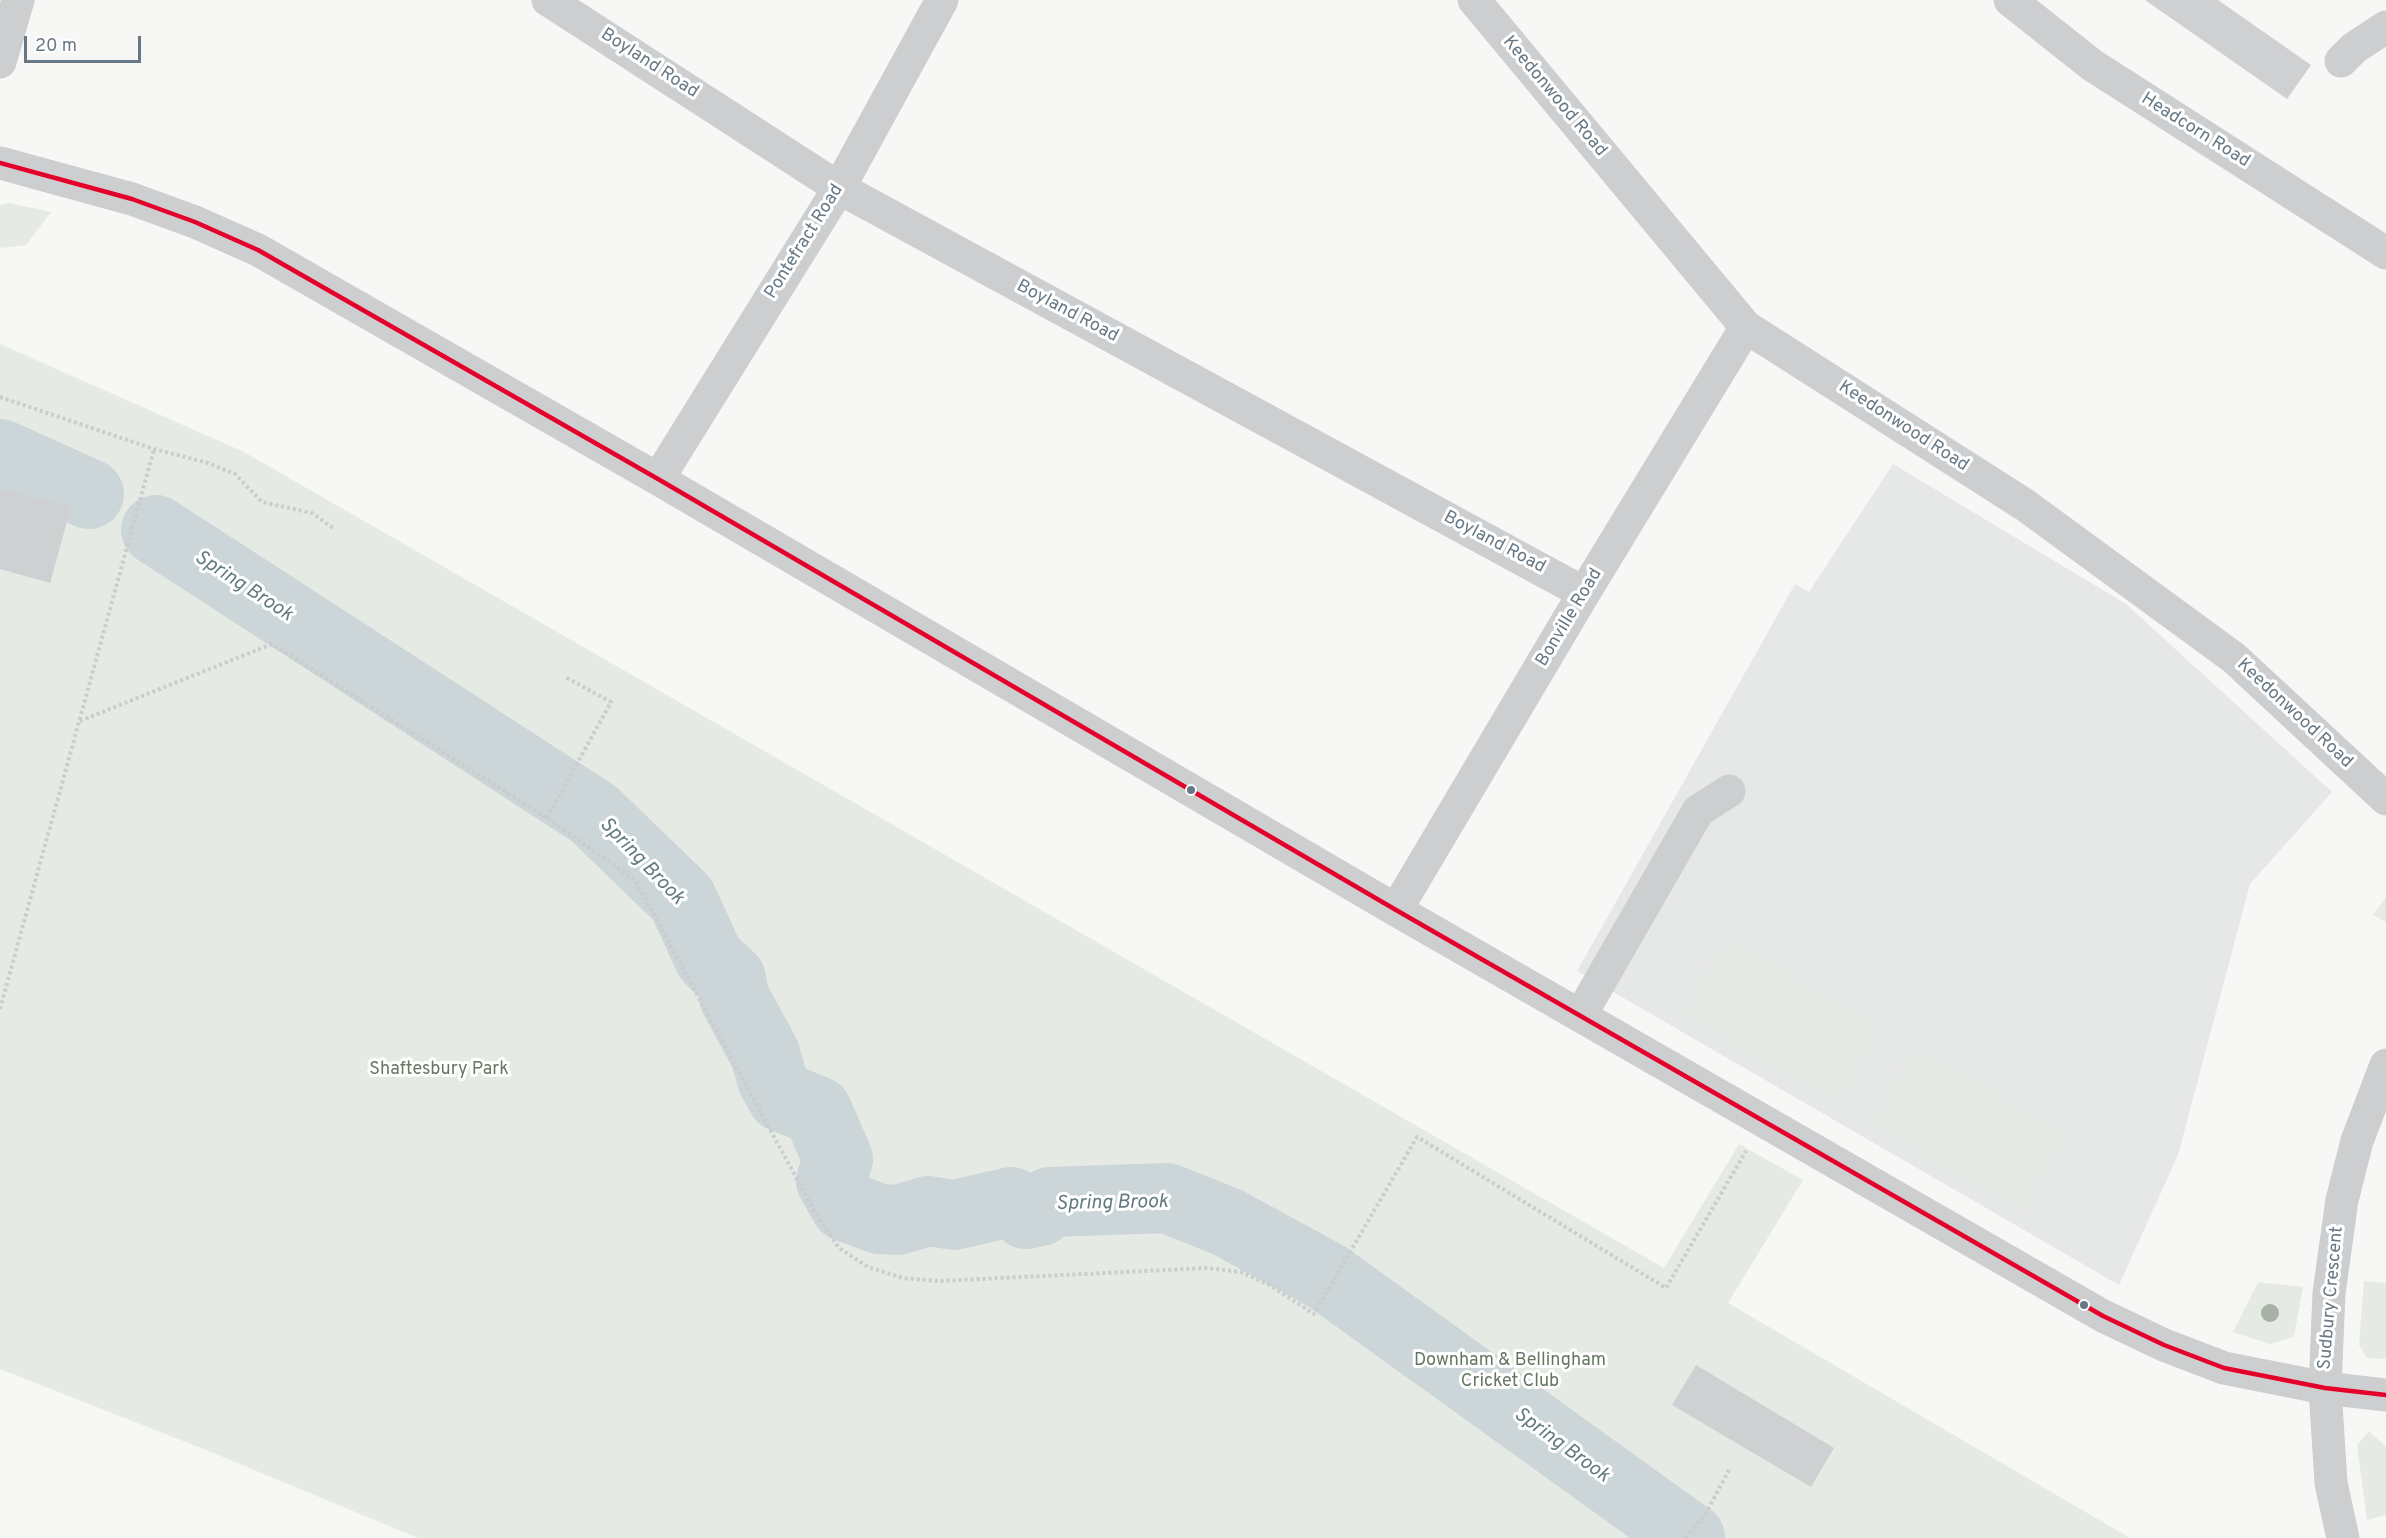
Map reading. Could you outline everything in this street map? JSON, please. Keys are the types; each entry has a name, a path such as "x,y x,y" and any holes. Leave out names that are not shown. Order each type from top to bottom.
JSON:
{"street":[{"path":"0,62 18,0"},
{"name":"Pontefract Road","path":"658,479 839,188 942,0"},
{"name":"Keedonwood Road","path":"1474,0 1746,327 2025,505 2234,658 2386,799"},
{"name":"Headcorn Road","path":"2010,0 2092,65 2386,253"},
{"name":"Boyland Road","path":"559,3 839,188 1584,592"},
{"path":"2341,61 2354,48 2386,27"},
{"path":"0,163 132,199 195,222 258,250 658,479 1396,910 2103,1316 2164,1345 2224,1368 2325,1388 2386,1395"},
{"name":"Bonville Road","path":"1396,910 1584,592 1746,327"},
{"path":"1580,1016 1698,811 1729,791"},
{"name":"Sudbury Crescent","path":"2343,1538 2331,1483 2325,1388 2329,1293 2342,1200 2357,1141 2386,1065"}],"path":[{"path":"0,397 154,449 208,462 235,474 262,501 312,513 333,528"},
{"path":"0,1009 2,992 80,721 154,449"},
{"path":"80,721 272,644 547,817 635,880 818,1218 839,1248 868,1267 903,1278 939,1281 1207,1268 1241,1272 1259,1280 1314,1314 1417,1137 1666,1288 1742,1159 1762,1119"},
{"path":"547,817 611,702 565,677"},
{"path":"1686,1538 1705,1515 1730,1468"}],"shaded area":[{"path":"1893,464 2126,604 2332,792 2250,884 2178,1155 2119,1285 1577,971 1795,584 1809,592"}],"green space":[{"path":"9,203 51,212 26,245 0,248 0,205"},
{"name":"Shaftesbury Park","path":"0,344 244,452 1664,1268 1739,1144 1803,1180 1728,1303 2130,1538 418,1538 206,1450 0,1369"},
{"path":"2386,897 2386,922 2373,915"},
{"path":"1728,938 1882,1028 1838,1103 1684,1014"},
{"path":"1915,1048 2065,1132 2022,1209 1872,1125"},
{"path":"2364,1281 2386,1283 2386,1359 2367,1358 2359,1345"},
{"path":"2258,1282 2303,1287 2294,1337 2270,1344 2233,1332"},
{"path":"2369,1431 2386,1447 2386,1515 2367,1520 2357,1445"}],"building":[{"path":"2145,0 2218,0 2311,65 2287,99"},
{"path":"0,489 71,507 50,583 0,569"},
{"path":"1696,1365 1834,1448 1811,1487 1672,1405"}],"waterway":[{"path":"0,454 89,494"},
{"name":"Spring Brook","path":"156,530 594,814 682,899 709,958 731,979 734,997 765,1054 772,1079 782,1097 817,1111 838,1159 831,1181 845,1206 879,1219 898,1220 928,1211 954,1215 1011,1202 1021,1207 1026,1214 1040,1211 1050,1202 1167,1198 1227,1222 1326,1276 1690,1538"}],"transit line":[{"path":"0,163 132,199 195,222 258,250 658,479 1396,910 2103,1316 2164,1345 2224,1368 2325,1388 2386,1395"}],"park label":[{"name":"Downham & Bellingham Cricket Club","path":"1510,1371"}]}
